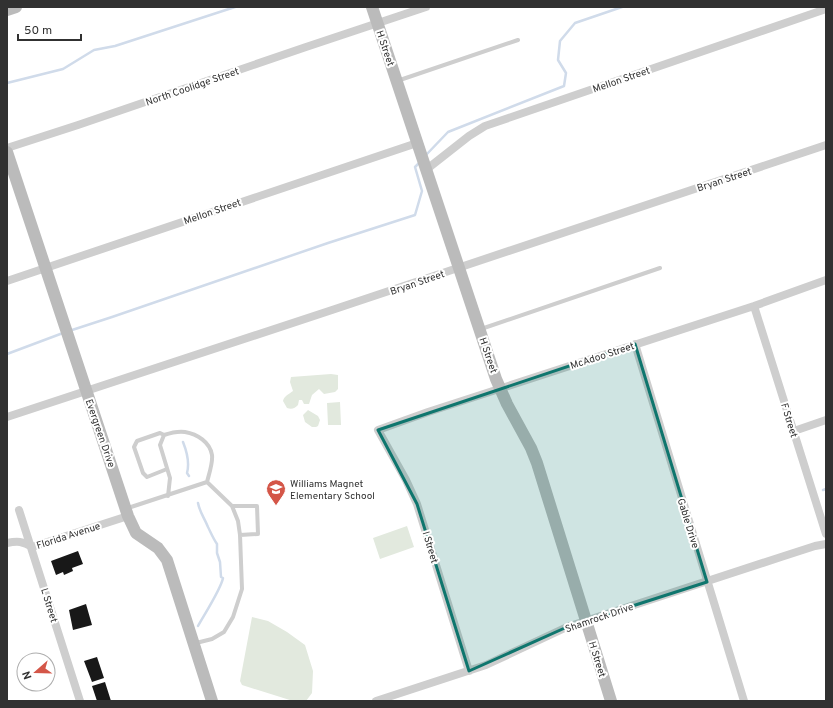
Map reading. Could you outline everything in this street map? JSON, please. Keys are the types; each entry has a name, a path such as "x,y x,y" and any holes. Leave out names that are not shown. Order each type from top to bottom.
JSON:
{"street":[{"path":"7,10 16,7"},
{"name":"H Street","path":"372,7 459,268 501,388 507,404 538,463 611,701"},
{"name":"North Coolidge Street","path":"7,148 426,7"},
{"name":"Mellon Street","path":"426,167 485,126 506,117 826,9"},
{"name":"Bryan Street","path":"7,417 826,145"},
{"name":"Mellon Street","path":"7,281 418,146"},
{"name":"Evergreen Drive","path":"7,152 127,512 136,533 158,548 168,560 212,701"},
{"name":"McAdoo Street","path":"378,430 501,388 754,306 826,280"},
{"name":"F Street","path":"754,306 826,534"},
{"name":"Gable Drive","path":"635,344 744,701"},
{"path":"794,431 826,420"},
{"name":"I Street","path":"378,430 406,480 417,504 469,670"},
{"name":"L Street","path":"19,510 80,701"},
{"name":"Florida Avenue","path":"7,543 16,541 23,542 32,547 127,512"},
{"name":"Shamrock Drive","path":"376,701 503,658 557,631 815,546 826,544"}],"lane":[{"path":"397,82 518,40"},
{"path":"480,329 660,268"},
{"path":"168,469 147,477 143,473 134,447 136,441 160,433 164,435 172,432 185,432 201,438 208,444 212,455 211,470 207,482"},
{"path":"164,435 160,445 170,478 168,496"},
{"path":"127,512 207,482"},
{"path":"194,643 220,636 229,626 242,589 238,521 232,506 207,482"},
{"path":"232,506 257,506 258,534 240,535"}],"highlighted area":[{"path":"635,344 707,582 567,627 469,671 417,504 378,430"}],"shaded area":[{"path":"331,374 338,375 338,389 335,392 324,394 319,389 312,395 309,404 304,404 302,400 299,400 296,407 292,409 287,408 283,401 286,396 293,391 290,382 291,377"},
{"path":"340,402 341,425 328,425 327,403"},
{"path":"308,410 318,416 320,420 318,426 312,427 305,422 303,415"},
{"path":"407,526 414,547 380,559 373,538"},
{"path":"252,617 268,621 305,645 313,671 312,693 306,701 293,701 242,685 240,681"}],"building":[{"path":"78,551 83,564 72,568 73,571 64,575 63,572 56,575 51,561"},
{"path":"86,604 92,625 73,630 69,610"},
{"path":"97,657 104,678 92,682 84,661"},
{"path":"105,682 111,701 97,701 92,686"}],"waterway":[{"path":"7,83 63,69 94,50 115,46 235,7"},
{"path":"426,155 448,132 564,86 566,73 558,60 560,41 575,23 622,7"},
{"path":"69,331 415,215 422,191 415,167 420,162"},
{"path":"7,354 63,333"},
{"path":"183,442 188,457 187,473 189,476"},
{"path":"198,503 217,544 221,577 223,578 216,595 198,626"}],"place":[{"name":"Williams Magnet Elementary School","path":"276,506"}]}
